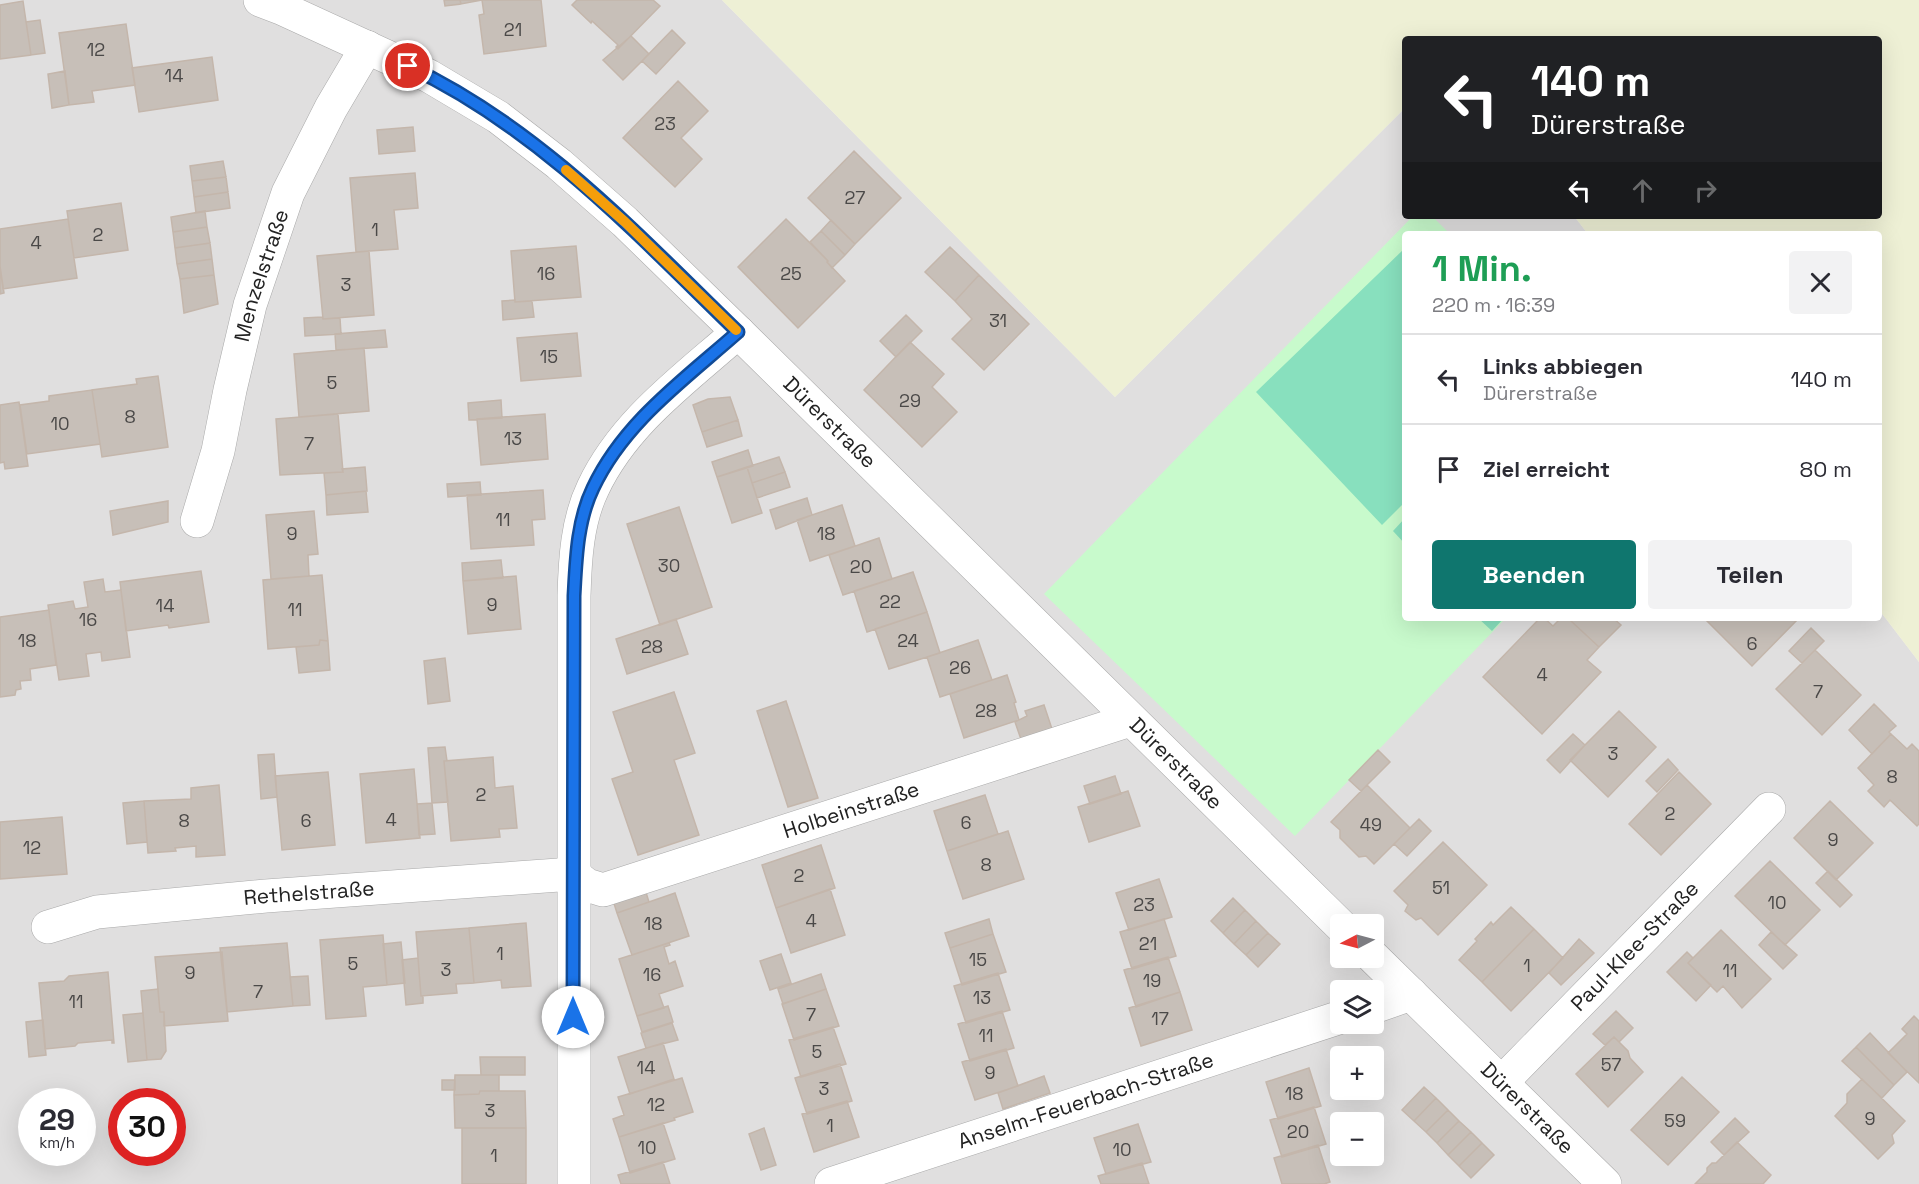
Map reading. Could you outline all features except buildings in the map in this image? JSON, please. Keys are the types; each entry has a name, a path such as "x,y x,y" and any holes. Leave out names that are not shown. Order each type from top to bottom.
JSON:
{"street":[{"name":"Dürerstraße","path":"260,0 429,76 498,117 560,164 625,222 738,332 1330,915"},
{"name":"Menzelstraße","path":"197,521 218,451 250,305 288,193 331,108 367,47"},
{"path":"574,1184 574,596 576,559 583,518 592,489 612,454 640,419 738,332"},
{"name":"Holbeinstraße","path":"573,874 587,885 603,890 1130,720"},
{"name":"Paul-Klee-Straße","path":"1502,1082 1769,809"},
{"name":"Rethelstraße","path":"48,927 97,912 266,896 573,874"},
{"name":"Dürerstraße","path":"1384,968 1605,1184"},
{"path":"1384,1003 1411,994"},
{"name":"Anselm-Feuerbach-Straße","path":"831,1184 1330,1021"}],"shaded area":[{"path":"0,0 722,0 1115,397 1402,111 1402,219 1576,219 1586,231 1402,231 1402,621 1882,621 1882,614 1919,662 1919,1184 0,1184"}],"green space":[{"path":"722,0 1919,0 1919,662 1882,614 1882,231 1586,231 1576,219 1882,219 1882,36 1402,36 1402,111 1115,397"},
{"path":"1410,219 1435,219 1447,231 1402,231 1402,621 1503,621 1295,836 1044,594"},
{"path":"1402,251 1402,505 1382,525 1256,392"},
{"path":"1402,521 1402,541 1393,531"},
{"path":"1481,621 1501,621 1492,631"}],"slow traffic":[{"path":"566,170 625,222 736,330"}],"route":[{"path":"408,66 498,117 560,164 625,222 738,332 640,419 612,454 592,489 583,518 576,559 574,596 573,1017"}]}
